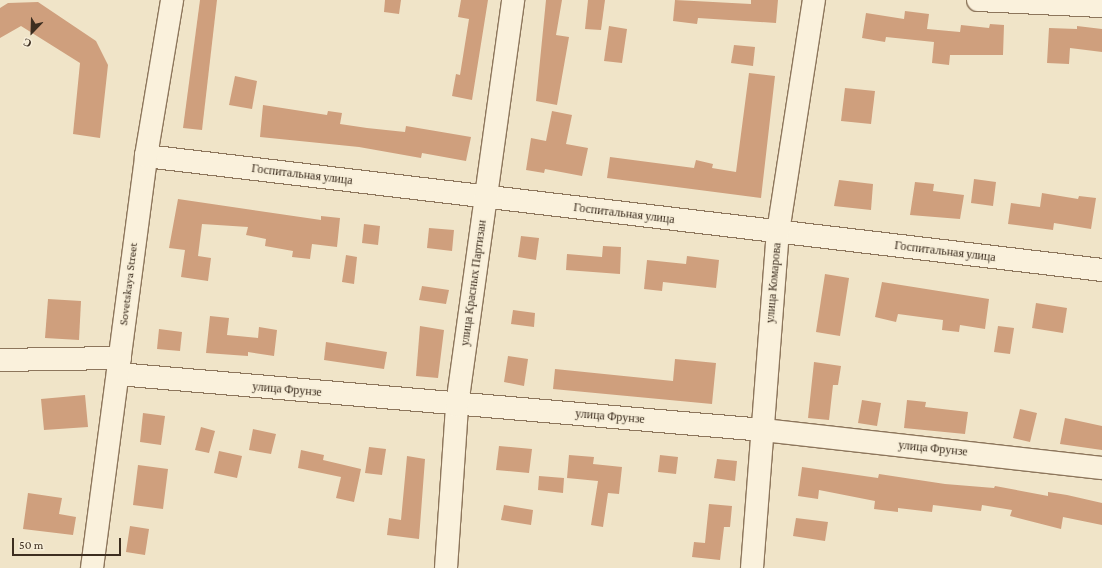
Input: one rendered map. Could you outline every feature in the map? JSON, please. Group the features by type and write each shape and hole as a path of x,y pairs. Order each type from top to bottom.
{"street":[{"name":"Sovetskaya Street","path":"92,568 146,156 172,0"},
{"name":"улица Красных Партизан","path":"446,568 457,405 513,0"},
{"name":"улица Комарова","path":"752,568 778,232 814,0"},
{"path":"978,0 1102,6"},
{"name":"Госпитальная улица","path":"146,156 1102,270"},
{"name":"улица Фрунзе","path":"0,360 119,366 457,405 763,430 1102,468"}],"building":[{"path":"200,0 217,0 202,130 183,128"},
{"path":"385,0 401,0 399,14 384,12"},
{"path":"461,0 488,0 472,100 452,96 456,74 460,75 469,19 458,17"},
{"path":"546,0 562,0 556,35 569,37 557,105 536,101"},
{"path":"588,0 605,0 601,30 585,29"},
{"path":"675,0 751,4 751,0 778,0 776,23 698,18 697,24 673,21"},
{"path":"38,2 96,41 108,65 100,138 73,134 80,63 21,26 0,38 0,8 8,3"},
{"path":"905,11 929,14 927,29 960,32 961,25 989,28 990,24 1004,25 1003,55 950,55 949,65 932,63 934,42 886,37 885,42 862,38 866,13 904,19"},
{"path":"609,26 627,29 622,63 604,61"},
{"path":"1077,26 1102,29 1102,52 1070,48 1069,64 1047,63 1049,28 1077,29"},
{"path":"734,45 755,47 753,66 731,63"},
{"path":"749,73 775,76 761,198 607,178 610,157 694,168 696,160 713,164 712,168 736,172"},
{"path":"235,76 257,81 252,109 229,105"},
{"path":"845,88 875,91 871,124 841,121"},
{"path":"263,105 327,115 328,111 342,113 340,124 405,132 406,126 471,137 466,161 422,153 421,158 359,147 260,137"},
{"path":"552,111 572,115 566,144 588,148 582,176 545,169 544,173 526,170 531,138 546,141"},
{"path":"974,179 996,182 993,206 971,203"},
{"path":"839,180 873,184 871,210 834,206"},
{"path":"915,182 934,184 933,191 964,195 960,219 910,215"},
{"path":"1042,193 1078,199 1079,196 1096,198 1091,229 1054,223 1053,230 1008,224 1011,203 1040,207"},
{"path":"178,199 321,220 321,216 340,218 337,247 312,244 310,259 292,257 293,251 265,246 266,239 246,235 248,227 202,224 198,256 211,258 208,281 181,277 185,250 169,248"},
{"path":"364,224 380,226 378,245 362,243"},
{"path":"429,228 454,230 452,251 427,248"},
{"path":"521,236 539,238 536,260 518,257"},
{"path":"603,246 621,247 620,274 566,270 567,254 602,257"},
{"path":"346,255 357,257 354,284 342,282"},
{"path":"687,256 719,260 716,288 663,282 662,291 644,289 647,260 686,264"},
{"path":"825,274 849,278 840,336 816,332"},
{"path":"882,282 989,299 985,329 960,325 959,332 942,330 943,320 898,314 896,322 875,317"},
{"path":"422,286 449,290 446,304 419,300"},
{"path":"48,299 81,301 79,340 45,338"},
{"path":"1036,303 1067,308 1063,333 1032,328"},
{"path":"513,310 535,313 534,327 511,324"},
{"path":"210,316 229,318 227,335 258,338 259,327 277,330 274,356 248,352 248,356 206,353"},
{"path":"420,326 444,330 438,378 416,376"},
{"path":"998,326 1014,328 1010,354 994,352"},
{"path":"159,329 182,332 180,351 157,349"},
{"path":"326,342 387,352 384,369 324,360"},
{"path":"508,356 528,359 524,386 504,382"},
{"path":"675,359 716,363 712,404 553,389 555,369 673,381"},
{"path":"814,362 841,366 838,385 833,385 829,420 808,418"},
{"path":"85,395 88,427 44,430 41,399"},
{"path":"862,400 881,403 877,426 858,423"},
{"path":"907,400 926,402 925,407 968,412 965,434 904,428"},
{"path":"1020,409 1037,413 1030,442 1013,438"},
{"path":"143,413 165,416 161,445 140,442"},
{"path":"1065,418 1102,426 1102,450 1060,444"},
{"path":"201,427 215,431 209,453 195,450"},
{"path":"253,429 276,434 271,454 249,450"},
{"path":"499,446 532,449 529,473 496,470"},
{"path":"369,447 386,449 382,475 365,473"},
{"path":"301,450 324,455 323,460 361,469 354,502 336,498 341,477 298,468"},
{"path":"219,451 242,456 237,478 214,473"},
{"path":"569,455 594,457 593,464 622,467 619,494 608,493 603,527 591,525 598,481 567,478"},
{"path":"660,455 678,457 676,474 658,472"},
{"path":"407,456 425,459 419,539 387,535 389,518 401,520"},
{"path":"717,459 737,461 735,481 714,478"},
{"path":"138,465 168,469 163,509 133,505"},
{"path":"802,467 878,478 879,474 945,484 994,488 995,486 1048,496 1048,492 1067,495 1102,503 1102,525 1063,517 1061,529 1010,516 1012,510 982,505 981,511 933,505 932,512 898,508 898,512 874,509 875,501 819,490 818,499 798,496"},
{"path":"539,476 564,478 563,493 538,490"},
{"path":"28,493 62,498 59,514 76,517 73,535 23,529"},
{"path":"709,504 732,506 730,527 724,527 720,560 692,557 694,542 705,543"},
{"path":"504,505 533,510 531,525 501,520"},
{"path":"796,518 828,522 825,541 793,536"},
{"path":"130,526 149,529 145,555 126,552"}]}
